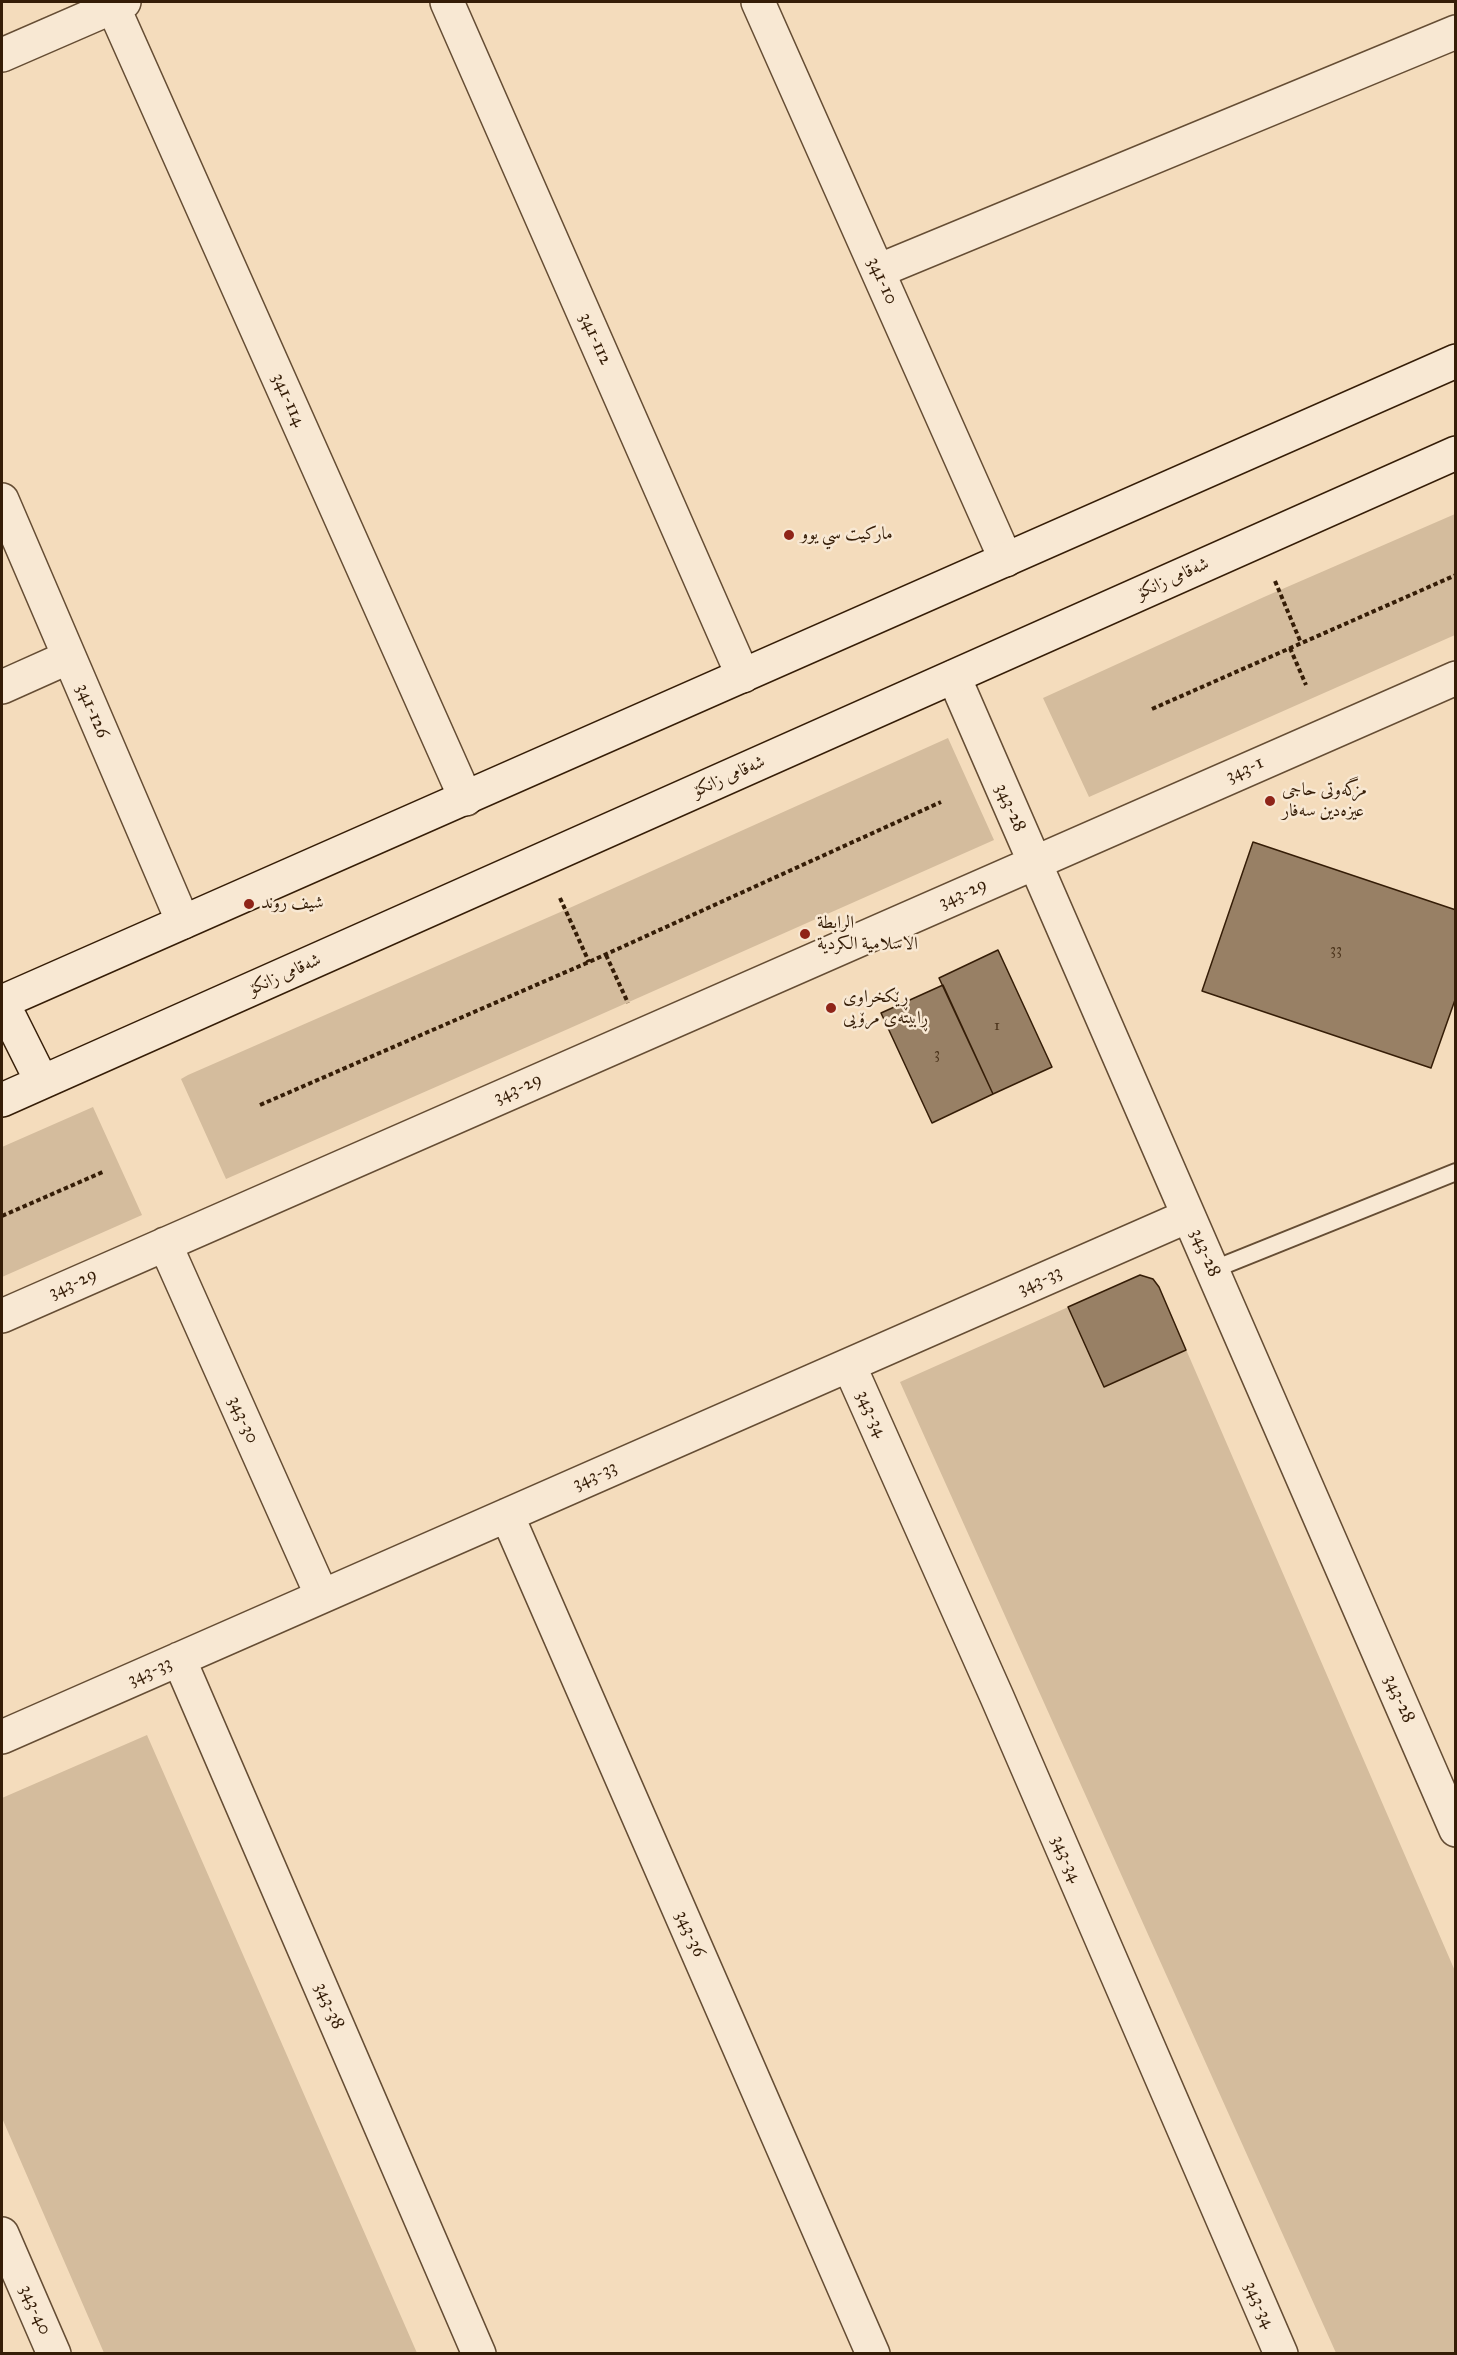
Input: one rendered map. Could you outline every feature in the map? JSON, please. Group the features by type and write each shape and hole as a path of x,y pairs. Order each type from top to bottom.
{"street":[{"name":"341-112","path":"447,2 742,676"},
{"path":"2,55 116,3"},
{"name":"341-114","path":"116,3 466,799"},
{"name":"341-10","path":"767,4 878,272 1006,560"},
{"path":"878,272 1455,32"},
{"path":"42,1082 2,1002 1455,361"},
{"name":"شەقامی زانکۆ","path":"2,1100 1455,453"},
{"name":"341-126","path":"2,501 183,922"},
{"path":"2,687 69,657"},
{"name":"343-28","path":"954,677 1455,1830"},
{"name":"343-1","path":"1034,863 1455,678"},
{"name":"343-29","path":"2,1316 1034,863"},
{"name":"343-33","path":"2,1737 1188,1216"},
{"name":"343-30","path":"165,1244 322,1596"},
{"name":"343-34","path":"849,1365 997,1697 1281,2354"},
{"name":"343-36","path":"507,1515 873,2354"},
{"name":"343-38","path":"179,1659 479,2354"},
{"name":"343-40","path":"2,2234 54,2354"}],"lane":[{"path":"1212,1270 1455,1172"}],"path":[{"path":"1152,709 1455,575"},
{"path":"1275,581 1301,643"},
{"path":"1290,648 1306,685"},
{"path":"260,1106 606,955 940,802"},
{"path":"560,898 589,962"},
{"path":"606,955 627,1003"},
{"path":"2,1216 105,1171"}],"shaded area":[{"path":"1455,514 1455,635 1089,797 1043,698 1264,597"},
{"path":"948,738 994,840 226,1179 181,1079"},
{"path":"93,1107 142,1215 2,1277 2,1147"},
{"path":"1140,1275 1153,1279 1159,1287 1455,1971 1455,2353 1336,2353 900,1382"},
{"path":"147,1735 417,2353 104,2353 2,2118 2,1798"}],"building":[{"path":"1253,842 1456,910 1456,997 1431,1068 1202,991"},
{"path":"998,950 1052,1067 993,1094 939,978"},
{"path":"943,985 993,1094 932,1123 881,1013"},
{"path":"1140,1275 1153,1279 1159,1287 1186,1350 1104,1387 1068,1307"}],"place":[{"name":"ماركيت سي يوو","path":"789,535"},
{"name":"مزگەوتی حاجی عیزەدین سەفار","path":"1270,801"},
{"name":"شیف روند","path":"249,904"},
{"name":"الرابطة الاسلامية الكردية","path":"805,934"},
{"name":"ڕێکخراوی ڕابیتەی مرۆیی","path":"831,1008"}]}
